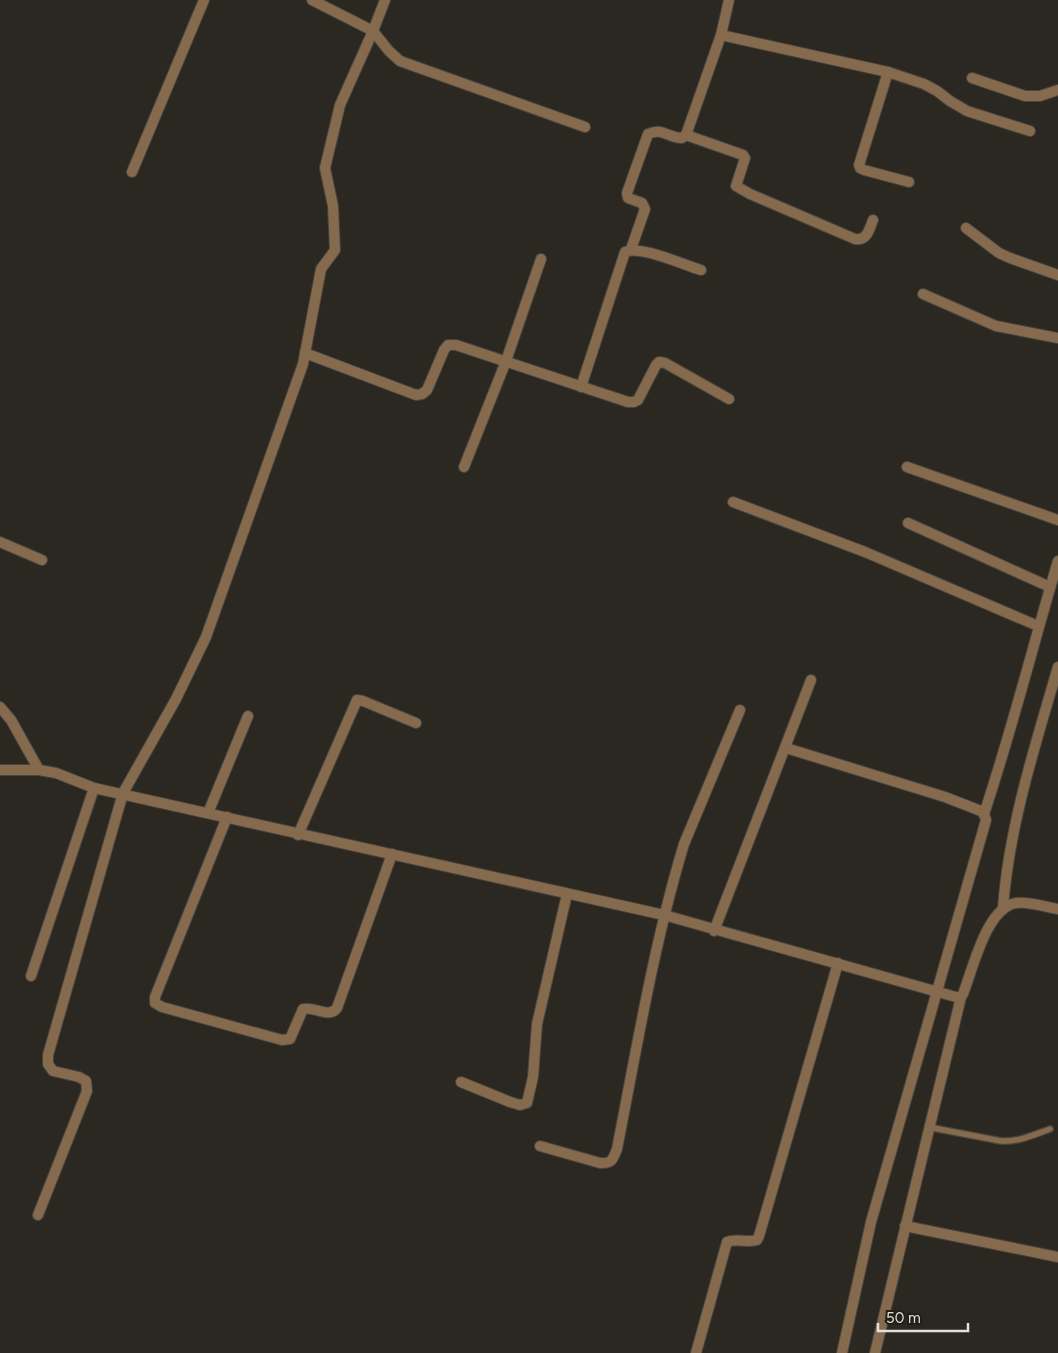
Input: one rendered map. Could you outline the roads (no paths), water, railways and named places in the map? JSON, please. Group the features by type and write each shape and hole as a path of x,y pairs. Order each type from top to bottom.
{"street":[{"path":"132,172 204,0"},
{"path":"312,0 373,30 389,51 400,61 585,127"},
{"path":"38,1215 87,1091 86,1081 78,1077 53,1071 48,1064 48,1055 123,793 176,700 206,637 252,511 305,353 321,269 335,250 333,206 325,168 340,105 385,0"},
{"path":"631,249 645,209 642,203 628,198 627,193 648,134 655,131 674,138 682,138 686,134 721,35 729,0"},
{"path":"721,35 888,72 937,90 950,102 968,111 1030,131"},
{"path":"888,72 859,165 864,170 909,182"},
{"path":"972,78 1025,96 1040,96 1058,90"},
{"path":"686,134 743,155 745,158 736,186 740,190 855,240 865,238 873,220"},
{"path":"966,228 999,253 1058,275"},
{"path":"581,387 625,252 631,249 642,251 701,270"},
{"path":"464,467 506,362 541,259"},
{"path":"923,294 996,326 1058,338"},
{"path":"305,353 416,395 422,394 427,390 444,350 448,345 456,345 628,402 638,400 656,364 659,362 665,363 729,399"},
{"path":"907,467 1058,520"},
{"path":"734,502 865,552 1038,626"},
{"path":"908,523 1050,587"},
{"path":"0,542 42,560"},
{"path":"842,1353 871,1222 985,826 984,814 999,769 1038,626 1058,561"},
{"path":"1003,908 1008,856 1022,793 1058,667"},
{"path":"714,931 811,680"},
{"path":"298,835 357,700 416,723"},
{"path":"0,707 11,720 39,770"},
{"path":"540,1146 600,1164 607,1164 613,1159 619,1139 664,916 684,844 740,710"},
{"path":"208,813 248,716"},
{"path":"786,748 945,797 974,808 984,814"},
{"path":"0,770 39,770 56,773 94,788 664,916 955,996"},
{"path":"31,976 94,788"},
{"path":"227,817 155,997 155,1003 162,1007 282,1040 290,1039 303,1008 330,1013 335,1012 392,854"},
{"path":"461,1082 510,1102 520,1105 527,1103 533,1077 537,1024 567,894"},
{"path":"875,1353 928,1126 955,996 992,921 1003,908 1015,903 1024,903 1058,909"},
{"path":"696,1353 727,1242 733,1240 751,1242 757,1240 759,1236 838,963"},
{"path":"905,1226 1058,1257"}],"lane":[{"path":"928,1126 1013,1142 1050,1129"}]}
